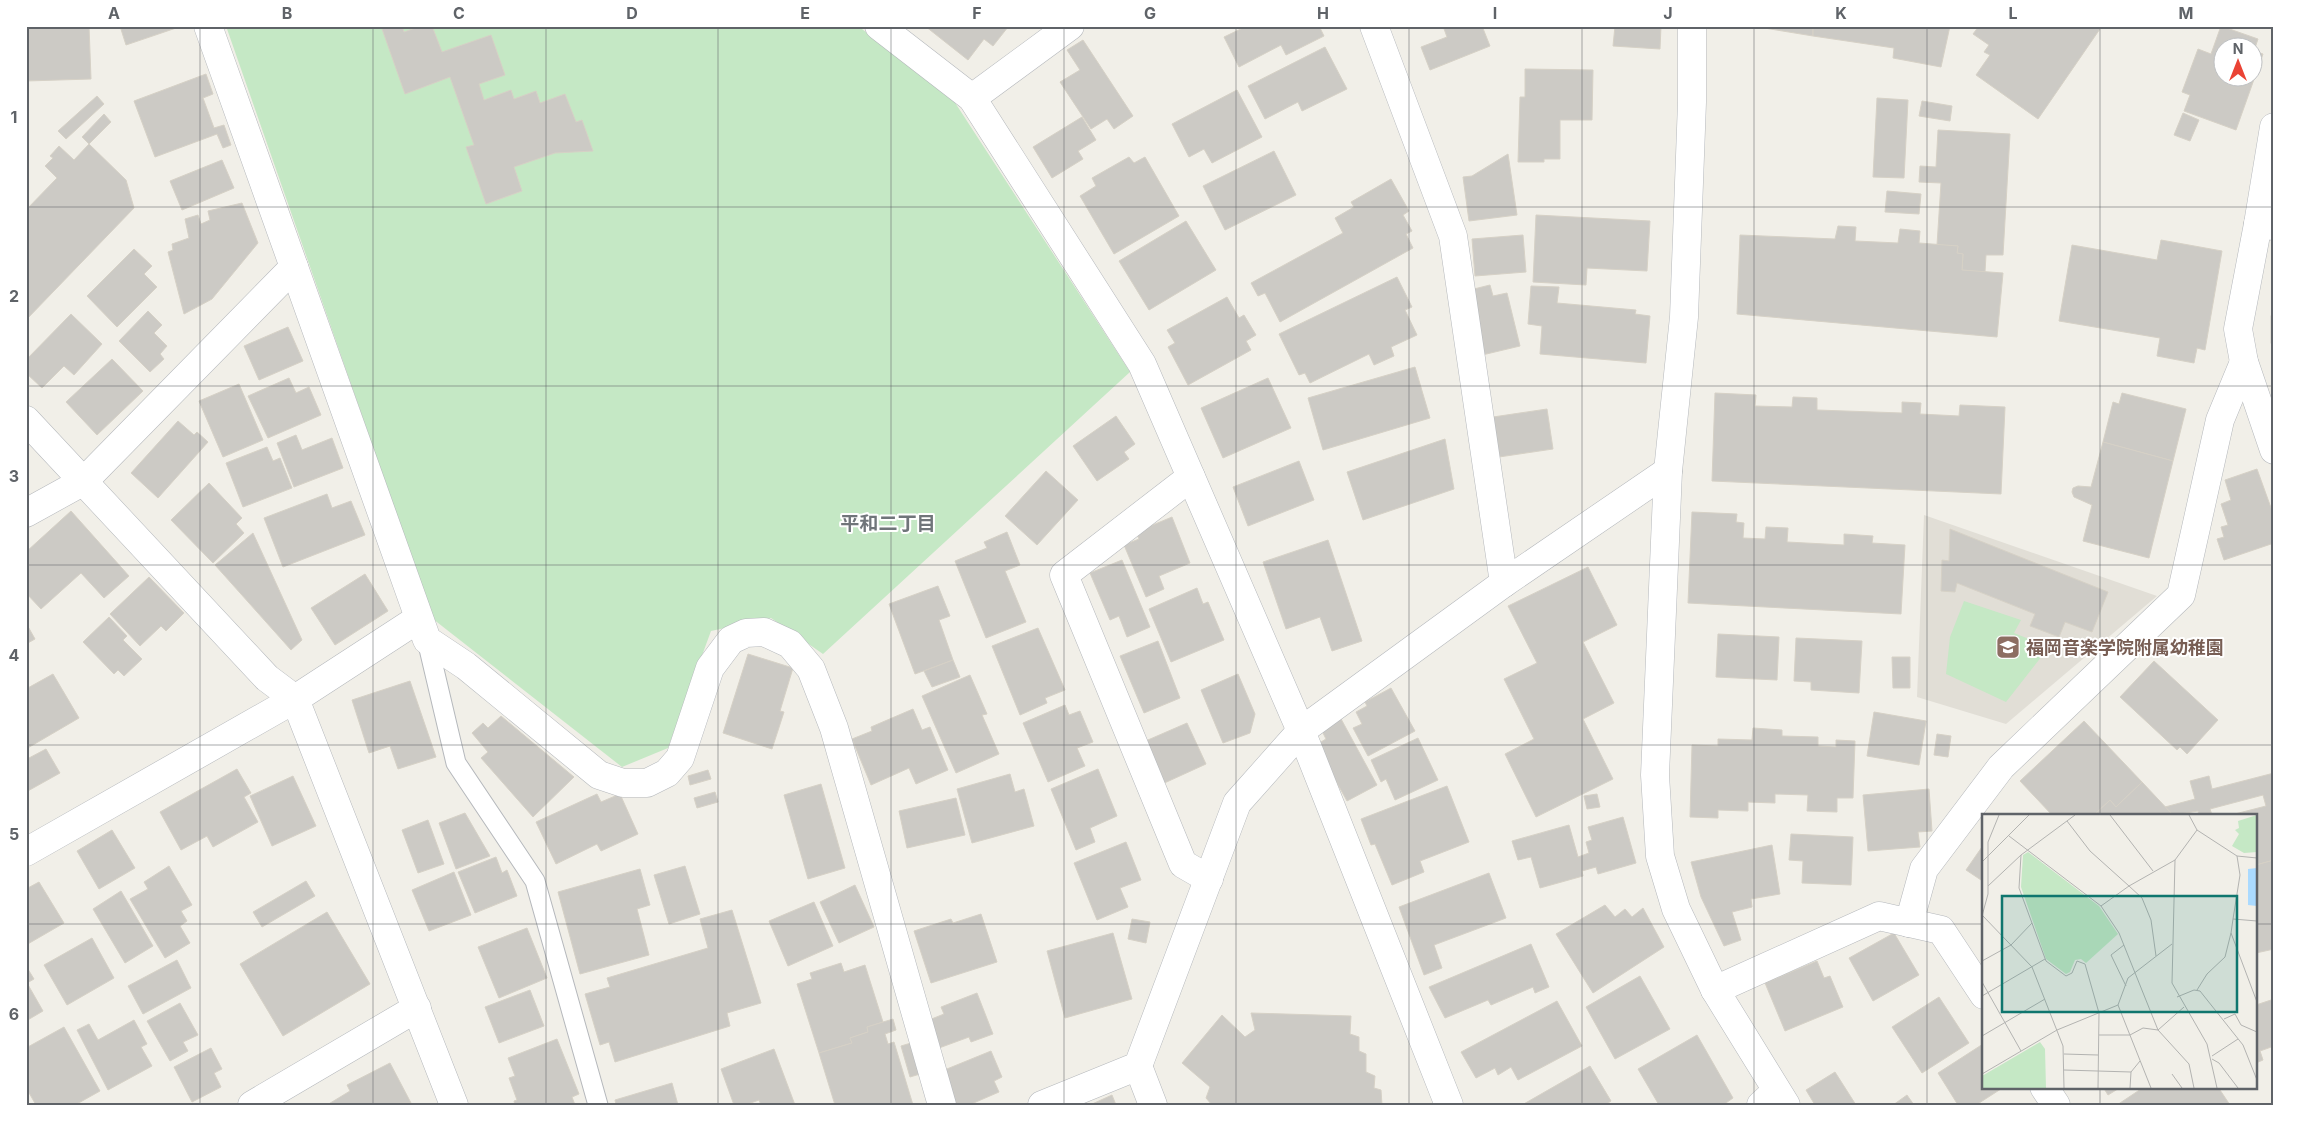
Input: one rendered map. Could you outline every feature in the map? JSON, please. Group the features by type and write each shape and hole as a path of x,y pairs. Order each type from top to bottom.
{"street":[{"path":"208,26 422,629 598,775 622,783 647,783 667,773 680,758 710,668 731,640 746,633 764,632 790,644 811,669 834,728 942,1105"},
{"path":"880,26 972,98 1142,364 1301,731 1450,1105"},
{"path":"972,98 1070,26"},
{"path":"1374,26 1453,236 1504,583"},
{"path":"1692,26 1692,102 1684,317 1668,471 1654,775 1660,856 1676,909 1774,1100"},
{"path":"2274,127 2266,225 2238,329 2244,362 2274,450"},
{"path":"26,513 84,481 294,267"},
{"path":"1909,923 1924,869 2001,767 2181,595 2220,420 2244,362"},
{"path":"26,420 267,678 295,699 454,1105"},
{"path":"1153,1105 1138,1066 1210,879 1237,803 1301,731 1504,583 1668,471"},
{"path":"1192,477 1064,574 1184,864 1210,879"},
{"path":"26,852 422,629"},
{"path":"1716,990 1879,916 1941,930 1982,992"},
{"path":"252,1105 417,1008"},
{"path":"1042,1105 1138,1066"},
{"path":"2045,1088 2056,1105"}],"lane":[{"path":"422,629 456,763 535,881 598,1105"}],"shaded area":[{"name":"福岡音楽学院附属幼稚園","path":"1924,515 2157,596 2006,724 1917,697"}],"green space":[{"path":"226,26 858,26 952,98 1130,372 823,654 771,618 711,631 668,748 622,767 433,619"},
{"path":"1964,601 2021,620 2014,633 2049,647 2006,702 1946,674 1950,637"}],"building":[{"path":"26,26 89,26 91,79 26,81"},
{"path":"120,26 182,26 126,45"},
{"path":"381,26 402,26 404,32 421,26 432,26 442,52 491,35 505,75 479,84 484,100 511,90 514,99 536,91 540,103 565,94 576,122 582,120 593,151 555,153 514,167 522,191 486,204 466,147 474,145 450,77 405,94"},
{"path":"925,26 1008,27 993,46 984,39 968,60"},
{"path":"1247,26 1319,26 1324,36 1286,55 1281,45 1239,67 1224,37"},
{"path":"1443,26 1482,26 1490,46 1430,70 1421,47 1447,37"},
{"path":"1615,26 1661,26 1660,49 1613,46"},
{"path":"1752,26 1813,26 1813,36"},
{"path":"1813,26 1950,26 1941,67 1893,58 1894,48 1813,36"},
{"path":"1979,26 2102,26 2038,119 1976,75 1990,55 1984,52 1989,45 1973,34"},
{"path":"2221,26 2255,38 2217,38"},
{"path":"1083,40 1133,116 1114,129 1107,119 1091,129 1060,82 1080,70 1067,50"},
{"path":"1325,47 1347,89 1302,111 1298,102 1265,119 1248,86"},
{"path":"2198,49 2211,54 2212,51 2212,88 2251,88 2236,130 2184,111 2190,95 2182,92"},
{"path":"1525,69 1593,70 1592,120 1560,120 1560,159 1544,159 1544,162 1518,162 1520,97 1525,97"},
{"path":"206,74 213,94 203,98 214,128 224,125 231,145 223,148 217,134 155,157 134,101"},
{"path":"1237,90 1262,137 1212,163 1204,149 1189,157 1172,124"},
{"path":"97,96 104,104 66,139 58,131"},
{"path":"1877,98 1908,100 1904,178 1873,177"},
{"path":"1922,101 1952,106 1950,121 1919,116"},
{"path":"2183,113 2199,120 2190,141 2174,135"},
{"path":"104,114 111,122 89,144 82,137"},
{"path":"1082,117 1096,140 1078,151 1083,159 1052,178 1033,147"},
{"path":"1938,130 2010,134 2003,255 1986,255 1985,272 1962,270 1963,254 1957,253 1958,246 1937,245 1941,183 1919,182 1920,166 1936,167"},
{"path":"89,144 126,180 134,208 26,320 26,210 57,178 45,166 53,158 50,156 59,146 74,160"},
{"path":"1274,151 1296,195 1225,230 1203,186"},
{"path":"1508,154 1517,215 1469,221 1463,177 1472,176"},
{"path":"1129,157 1134,163 1145,157 1179,216 1114,254 1080,196 1096,186 1092,178"},
{"path":"222,160 234,188 182,210 170,181"},
{"path":"1391,179 1409,211 1403,215 1412,231 1406,234 1413,248 1280,322 1265,293 1258,296 1251,283 1343,233 1335,218 1354,207 1351,202"},
{"path":"1887,191 1921,194 1919,214 1885,212"},
{"path":"242,203 258,243 212,299 184,314 168,252 173,250 172,244 189,238 185,219 198,215 201,224 210,220 208,211"},
{"path":"1536,215 1650,221 1647,271 1587,268 1586,285 1533,282"},
{"path":"1186,221 1216,270 1149,310 1119,261"},
{"path":"1838,226 1856,227 1855,241 1898,243 1900,229 1920,231 1919,243 1958,246 1957,253 1963,254 1962,270 2003,273 1997,337 1737,314 1740,235 1835,239"},
{"path":"1523,235 1526,272 1475,276 1472,239"},
{"path":"2161,240 2222,251 2205,350 2197,348 2194,363 2157,356 2160,338 2059,321 2072,245 2157,260"},
{"path":"134,249 152,266 144,274 157,287 117,327 87,296"},
{"path":"1397,277 1412,307 1405,310 1417,335 1391,347 1394,356 1374,365 1369,354 1310,383 1305,373 1299,375 1279,334"},
{"path":"1490,285 1493,296 1507,293 1520,346 1478,356 1462,292"},
{"path":"1531,286 1559,287 1557,303 1636,310 1635,314 1650,316 1646,363 1540,354 1542,326 1528,324"},
{"path":"1227,297 1239,318 1244,315 1256,335 1246,341 1251,350 1188,385 1168,347 1175,343 1167,330"},
{"path":"148,311 162,325 154,333 167,346 160,354 164,359 150,372 119,341"},
{"path":"71,314 102,344 74,375 64,366 42,388 26,373 26,360"},
{"path":"2271,316 2274,316 2274,343 2271,343"},
{"path":"288,327 303,361 259,380 244,346"},
{"path":"112,359 143,391 97,435 66,402"},
{"path":"1415,367 1430,418 1323,450 1308,398"},
{"path":"289,378 296,393 309,387 321,415 268,438 248,396"},
{"path":"1268,378 1291,428 1223,458 1201,408"},
{"path":"239,384 263,440 223,457 199,401"},
{"path":"1715,393 1756,395 1755,406 1792,407 1793,397 1817,398 1817,410 1902,413 1902,402 1921,403 1920,414 1959,416 1960,405 2005,407 2001,494 1712,481"},
{"path":"2122,393 2186,409 2173,461 2103,442 2113,402 2119,404"},
{"path":"1547,409 1553,449 1499,457 1493,417"},
{"path":"1116,416 1135,444 1124,452 1129,459 1097,481 1073,446"},
{"path":"178,421 194,435 197,432 208,442 158,498 131,473"},
{"path":"296,435 302,450 332,438 343,468 294,487 277,443"},
{"path":"1445,439 1454,489 1363,520 1347,472"},
{"path":"2103,442 2173,461 2149,558 2083,541 2092,505 2074,497 2072,492 2073,488 2078,486 2091,487"},
{"path":"267,447 273,461 280,458 292,488 243,507 226,463"},
{"path":"1299,461 1314,500 1248,526 1233,487"},
{"path":"2257,469 2274,516 2274,543 2224,560 2217,539 2224,537 2221,527 2228,525 2221,504 2231,500 2225,480"},
{"path":"1046,471 1078,500 1037,545 1005,516"},
{"path":"209,483 242,518 236,524 244,533 213,563 171,520"},
{"path":"327,494 332,508 351,501 365,535 283,567 264,518"},
{"path":"71,511 129,576 104,598 81,573 41,609 26,593 26,552"},
{"path":"1692,512 1737,514 1736,522 1744,523 1743,538 1765,539 1766,527 1788,528 1787,542 1844,545 1844,534 1873,536 1872,543 1905,545 1901,614 1688,603"},
{"path":"1172,517 1190,563 1159,576 1164,589 1146,597 1124,545 1139,539 1136,532"},
{"path":"1950,529 2108,592 2092,632 2065,622 2059,637 2030,626 2035,614 1957,583 1955,592 1941,591 1942,560 1949,561"},
{"path":"1007,532 1020,565 1005,571 1026,622 986,638 955,561 987,548 984,542"},
{"path":"253,533 302,640 291,650 215,565"},
{"path":"1328,540 1362,641 1332,651 1320,617 1286,629 1263,562"},
{"path":"1122,560 1150,627 1127,637 1119,616 1110,620 1090,573"},
{"path":"1588,567 1617,625 1583,642 1614,703 1583,719 1613,779 1536,817 1505,754 1534,739 1504,679 1537,663 1508,606"},
{"path":"365,574 388,611 335,645 311,608"},
{"path":"149,577 184,613 166,631 161,626 140,646 110,614"},
{"path":"938,586 950,616 939,620 953,660 915,674 889,604"},
{"path":"1197,588 1203,604 1208,602 1224,640 1171,662 1149,609"},
{"path":"109,617 127,636 123,640 142,659 124,676 118,670 114,674 83,642"},
{"path":"26,623 35,639 26,644"},
{"path":"1038,628 1065,690 1045,698 1047,703 1020,715 992,646"},
{"path":"1718,634 1779,637 1777,680 1716,677"},
{"path":"1796,638 1862,641 1859,693 1811,690 1811,682 1794,681"},
{"path":"1158,641 1180,698 1144,713 1120,656"},
{"path":"748,654 793,668 780,711 784,712 772,749 723,733"},
{"path":"1892,657 1910,657 1910,688 1893,688"},
{"path":"953,660 960,677 932,687 924,671"},
{"path":"2154,661 2218,720 2187,754 2180,747 2177,750 2120,697"},
{"path":"53,674 79,718 26,749 26,689"},
{"path":"1238,674 1255,714 1250,733 1223,743 1201,690"},
{"path":"970,675 987,714 982,715 999,754 956,773 922,696"},
{"path":"410,681 436,757 398,769 390,746 369,753 352,700"},
{"path":"1391,688 1415,731 1368,756 1353,728 1362,724 1356,712 1367,706 1365,702"},
{"path":"1065,705 1069,715 1080,711 1093,742 1077,748 1085,766 1048,782 1023,723"},
{"path":"913,709 922,730 930,727 948,770 916,784 909,768 871,785 852,739 872,731 871,727"},
{"path":"1874,712 1926,721 1919,765 1867,756"},
{"path":"501,716 574,777 533,817 481,758 488,752 472,733 483,723 488,728"},
{"path":"1340,717 1377,785 1347,801 1316,745 1326,739 1320,727"},
{"path":"2084,721 2142,782 2116,807 2110,800 2095,814 2051,814 2020,781"},
{"path":"1187,723 1206,764 1160,785 1141,743"},
{"path":"1753,728 1782,730 1782,736 1818,737 1818,746 1836,747 1836,740 1855,741 1853,798 1837,798 1837,812 1807,811 1808,795 1775,794 1775,803 1748,802 1748,811 1718,810 1718,818 1690,817 1692,745 1718,746 1718,739 1752,740"},
{"path":"1937,734 1951,736 1948,757 1934,755"},
{"path":"1418,738 1438,780 1395,800 1386,779 1381,782 1371,760"},
{"path":"46,749 60,773 26,792 26,754 29,758"},
{"path":"237,769 251,793 244,797 258,822 213,847 207,836 181,850 160,812"},
{"path":"1098,769 1117,816 1090,828 1095,842 1076,850 1051,789"},
{"path":"708,770 711,779 690,785 688,776"},
{"path":"2274,773 2274,860 2258,864 2258,814 2235,814 2266,806 2263,795 2210,809 2212,814 2199,814 2198,811 2172,814 2165,807 2195,799 2190,781 2209,776 2212,789"},
{"path":"1010,774 1015,792 1024,789 1034,826 972,843 957,789"},
{"path":"293,776 316,826 272,846 250,796"},
{"path":"2142,782 2172,814 2095,814 2110,800 2116,807"},
{"path":"821,784 845,868 808,879 784,795"},
{"path":"1447,786 1469,842 1420,861 1424,872 1392,885 1375,844 1371,845 1361,819"},
{"path":"1929,789 1932,831 1918,832 1920,847 1868,851 1863,795"},
{"path":"715,792 718,802 697,808 694,798"},
{"path":"597,794 601,802 620,794 638,834 601,851 597,844 556,864 536,822"},
{"path":"1597,794 1600,807 1587,809 1584,796"},
{"path":"956,798 965,835 907,848 899,811"},
{"path":"465,813 490,856 456,869 439,823"},
{"path":"1623,817 1636,863 1598,874 1596,867 1582,871 1583,876 1540,888 1531,857 1518,860 1512,841 1569,825 1578,857 1589,853 1586,842 1592,840 1588,827"},
{"path":"428,820 444,864 418,873 402,830"},
{"path":"112,830 135,868 99,889 77,851"},
{"path":"1791,834 1853,837 1851,885 1802,883 1803,861 1789,860"},
{"path":"1126,842 1141,880 1120,888 1128,907 1097,920 1074,863"},
{"path":"1772,845 1780,894 1751,899 1752,907 1732,912 1741,940 1724,946 1701,897 1691,862"},
{"path":"1982,847 1982,881 1966,870"},
{"path":"496,857 502,873 507,870 517,896 475,913 458,872"},
{"path":"2274,860 2274,949 2258,953 2258,864"},
{"path":"169,866 192,905 181,911 187,921 180,926 190,943 165,958 130,899 148,889 144,882"},
{"path":"685,866 700,914 669,924 654,875"},
{"path":"640,869 650,905 637,909 649,955 580,974 558,892"},
{"path":"454,872 471,915 429,931 412,890"},
{"path":"1489,873 1506,918 1434,945 1442,968 1424,975 1399,907"},
{"path":"306,881 315,896 262,927 253,912"},
{"path":"39,882 64,923 26,945 26,889"},
{"path":"855,885 874,927 839,943 820,902"},
{"path":"121,891 153,946 125,963 93,909"},
{"path":"814,902 833,946 788,966 769,921"},
{"path":"1605,905 1615,917 1625,909 1632,917 1643,908 1664,947 1593,993 1556,934"},
{"path":"732,910 761,1003 727,1013 730,1026 615,1062 609,1042 600,1045 585,994 610,987 607,978 708,948 700,919"},
{"path":"327,912 370,984 283,1036 240,964"},
{"path":"981,914 997,962 931,983 914,931 951,919 953,923"},
{"path":"1132,919 1150,922 1146,943 1128,939"},
{"path":"527,928 547,978 499,998 478,947"},
{"path":"1113,933 1132,999 1065,1018 1047,951"},
{"path":"1894,933 1919,975 1873,1001 1849,958"},
{"path":"92,938 114,978 67,1005 44,965"},
{"path":"1531,944 1549,987 1535,993 1533,987 1491,1005 1488,1000 1445,1018 1429,987"},
{"path":"177,960 191,988 143,1014 128,986"},
{"path":"1817,961 1824,978 1830,976 1843,1007 1785,1031 1765,983"},
{"path":"841,963 844,972 865,965 883,1022 867,1027 868,1032 850,1038 852,1043 819,1053 797,984 812,979 810,973"},
{"path":"26,966 34,979 27,983 43,1011 26,1021"},
{"path":"1640,976 1670,1029 1615,1059 1586,1007"},
{"path":"530,990 544,1026 499,1043 485,1007"},
{"path":"977,993 993,1034 971,1042 969,1037 939,1048 929,1020 944,1014 941,1007"},
{"path":"1939,997 1969,1043 1922,1073 1892,1027"},
{"path":"2274,999 2274,1046 2260,1051 2263,1060 2258,1062 2258,1004"},
{"path":"1557,1001 1582,1046 1518,1080 1511,1067 1498,1075 1495,1068 1476,1078 1461,1052"},
{"path":"180,1003 198,1035 183,1042 188,1051 170,1061 147,1021"},
{"path":"1251,1013 1351,1016 1350,1034 1359,1037 1359,1051 1366,1054 1366,1072 1375,1076 1374,1088 1381,1090 1382,1105 1212,1105 1206,1098 1210,1087 1182,1063 1222,1015 1245,1037 1255,1030"},
{"path":"893,1019 896,1030 885,1034 888,1044 894,1042 913,1105 835,1105 819,1053 852,1043 850,1038 868,1032 867,1027"},
{"path":"134,1020 147,1044 141,1047 152,1066 108,1090 77,1030 89,1024 98,1040"},
{"path":"64,1027 100,1091 75,1105 36,1105 28,1091 26,1092 26,1048"},
{"path":"1697,1035 1733,1098 1723,1105 1659,1105 1638,1069"},
{"path":"557,1039 579,1094 572,1097 575,1105 515,1105 514,1101 517,1100 509,1078 515,1076 508,1058"},
{"path":"911,1043 920,1074 910,1077 901,1046"},
{"path":"1982,1045 1982,1088 2002,1088 1976,1105 1958,1105 1938,1073"},
{"path":"211,1048 222,1069 214,1073 221,1087 192,1102 174,1067"},
{"path":"774,1049 795,1105 761,1105 759,1100 745,1105 734,1105 721,1069"},
{"path":"991,1051 1002,1077 994,1081 999,1092 969,1105 956,1105 942,1071"},
{"path":"390,1063 411,1103 327,1105 350,1091 347,1085"},
{"path":"1590,1066 1611,1101 1605,1105 1522,1105"},
{"path":"1835,1072 1856,1105 1815,1105 1806,1090"},
{"path":"672,1083 678,1105 616,1105 615,1100"},
{"path":"2104,1088 2119,1088 2108,1095"},
{"path":"2142,1088 2219,1088 2230,1105 2117,1105"},
{"path":"1112,1095 1116,1105 1090,1105"},
{"path":"1907,1095 1914,1105 1893,1105"}],"place":[{"name":"福岡音楽学院附属幼稚園","path":"2008,647"}],"district":[{"name":"平和二丁目","path":"888,523"}]}
